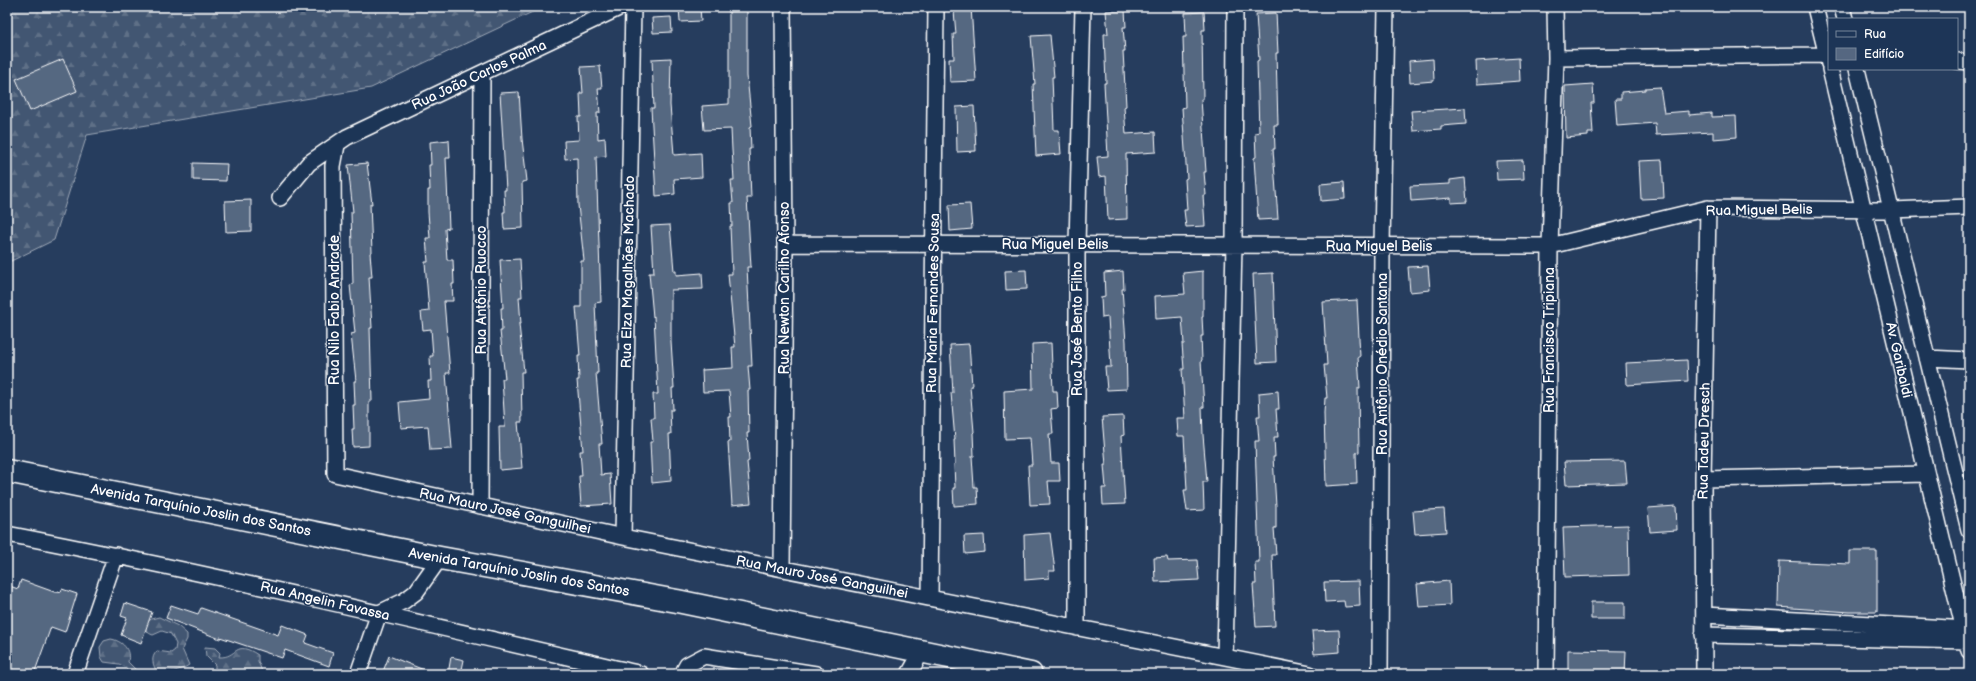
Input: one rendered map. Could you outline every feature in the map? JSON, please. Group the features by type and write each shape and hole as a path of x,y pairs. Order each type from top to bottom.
{"street":[{"name":"Rua João Carlos Palma","path":"280,198 309,163 347,137 622,7"},
{"name":"Rua Elza Magalhães Machado","path":"623,537 633,7"},
{"name":"Rua Newton Carilho Afonso","path":"782,569 785,244 783,7"},
{"name":"Rua Maria Fernandes Sousa","path":"930,598 936,7"},
{"name":"Rua José Bento Filho","path":"1077,628 1077,244 1083,7"},
{"path":"1225,657 1234,244 1235,7"},
{"name":"Rua Antônio Onédio Santana","path":"1380,674 1382,247 1386,7"},
{"name":"Rua Francisco Tripiana","path":"1546,674 1550,246 1556,58 1555,7"},
{"name":"Av. Garibaldi","path":"1815,7 1828,61"},
{"path":"1842,7 1845,18"},
{"path":"1556,58 1828,61"},
{"path":"1958,61 1969,62"},
{"name":"Av. Garibaldi","path":"1830,70 1926,474 1968,638"},
{"name":"Av. Garibaldi","path":"1858,70 1969,530"},
{"name":"Rua Antônio Ruocco","path":"480,506 482,74"},
{"name":"Rua Nilo Fabio Andrade","path":"335,474 333,166 337,145"},
{"name":"Rua Miguel Belis","path":"785,244 1234,244 1382,247 1550,246 1708,208 1892,210 1969,207"},
{"name":"Rua Tadeu Dresch","path":"1704,674 1703,479 1708,208"},
{"path":"1928,358 1969,360"},
{"name":"Avenida Tarquínio Joslin dos Santos","path":"7,472 440,558 677,601 1031,674"},
{"name":"Rua Mauro José Ganguilhei","path":"335,474 623,537 1310,674"},
{"path":"1703,479 1926,474"},
{"name":"Rua Angelin Favassa","path":"7,534 116,555 379,613 641,674"},
{"path":"75,674 116,555"},
{"path":"358,674 379,613 404,601 416,592 440,558"},
{"path":"1704,615 1968,638"},
{"path":"1703,635 1968,638"},
{"path":"909,674 922,651"},
{"path":"682,674 687,665 704,656 816,674"}],"green space":[{"path":"7,7 543,7 371,88 87,135 54,240 7,263"},
{"path":"159,617 178,626 187,634 187,639 182,649 189,665 174,671 157,672 153,664 153,656 157,651 171,653 175,650 176,644 171,634 162,631 153,635 147,631 146,624 151,619"},
{"path":"111,639 125,646 129,657 128,662 140,674 126,674 127,668 119,664 104,662 101,657 100,647 104,641"},
{"path":"205,647 215,648 220,653 219,657 225,657 240,649 250,651 258,655 258,661 263,674 215,674 215,665 206,656"}],"building":[{"path":"679,7 700,7 701,21 680,22"},
{"path":"957,7 971,7 976,81 950,82 949,59 954,59 953,34 956,34 954,11 957,11"},
{"path":"747,10 747,76 752,126 750,127 751,149 749,149 751,198 747,198 751,267 747,267 752,366 748,366 750,390 748,390 749,433 747,433 749,461 747,462 751,503 732,505 728,442 730,442 729,417 731,417 729,391 703,392 702,370 733,368 732,347 735,347 728,274 732,274 730,226 732,226 731,203 733,203 731,180 734,180 731,129 704,130 702,106 729,104 729,11"},
{"path":"1125,10 1126,27 1123,27 1125,51 1123,51 1126,134 1155,132 1156,152 1126,154 1127,219 1108,220 1106,176 1099,177 1097,157 1108,156 1104,83 1106,83 1104,34 1108,34 1106,11"},
{"path":"1204,12 1205,30 1202,30 1203,99 1201,99 1206,172 1204,172 1206,195 1203,195 1205,226 1186,227 1184,210 1187,210 1185,179 1187,178 1182,108 1185,107 1183,37 1186,37 1185,13"},
{"path":"1276,13 1278,53 1276,53 1278,125 1274,125 1275,149 1273,149 1278,219 1258,220 1254,158 1256,157 1255,133 1259,132 1257,61 1259,60 1256,14"},
{"path":"671,17 672,32 653,33 652,18"},
{"path":"1050,35 1054,77 1052,77 1054,130 1059,130 1061,154 1036,156 1033,84 1035,84 1031,36"},
{"path":"671,58 670,105 674,155 701,153 702,177 674,179 675,194 656,196 651,108 654,108 652,59"},
{"path":"1519,58 1520,81 1477,84 1476,61"},
{"path":"63,59 77,91 30,111 16,79"},
{"path":"1433,59 1434,81 1410,83 1409,61"},
{"path":"600,66 602,88 598,88 600,113 597,113 598,139 605,138 606,156 596,157 601,302 595,303 598,373 596,373 602,444 599,444 601,475 610,474 612,504 581,506 579,476 582,476 580,451 583,451 577,380 579,380 578,356 580,356 576,307 581,307 581,261 584,261 578,205 577,158 565,159 564,141 579,140 578,117 581,117 580,93 583,93 581,67"},
{"path":"1593,84 1594,103 1591,103 1593,133 1588,133 1588,136 1566,138 1565,86"},
{"path":"1660,87 1664,113 1689,111 1689,115 1712,113 1712,117 1736,116 1737,137 1713,139 1713,132 1656,135 1655,123 1617,126 1615,99 1621,99 1621,92"},
{"path":"519,92 522,139 527,181 522,182 523,228 504,229 504,190 506,190 500,93"},
{"path":"974,106 976,151 957,152 956,107"},
{"path":"1465,108 1466,124 1441,126 1441,129 1413,131 1411,111"},
{"path":"449,140 450,158 446,158 449,228 445,229 447,260 453,260 454,284 452,284 453,301 444,301 450,373 446,373 452,449 430,450 428,426 401,428 399,402 429,399 428,381 431,381 430,356 433,356 431,329 423,330 421,312 429,311 425,262 428,262 426,238 430,238 428,190 430,190 430,142"},
{"path":"1523,160 1524,179 1497,180 1496,161"},
{"path":"1662,160 1664,198 1641,199 1639,161"},
{"path":"193,163 227,164 226,181 193,180"},
{"path":"367,163 372,204 370,204 372,252 370,253 372,277 369,277 372,328 370,328 372,401 369,401 369,446 353,447 353,405 355,405 354,381 356,381 351,334 355,333 350,285 353,284 351,212 353,212 348,165"},
{"path":"1465,178 1467,202 1451,203 1451,198 1411,201 1410,186 1450,184 1450,180"},
{"path":"1344,182 1345,199 1321,201 1320,184"},
{"path":"251,200 251,231 226,232 225,201"},
{"path":"970,204 972,229 950,231 949,205"},
{"path":"670,225 674,271 676,271 676,275 702,273 703,289 671,290 671,341 674,388 672,388 673,410 670,410 671,434 669,434 671,481 652,483 650,442 653,442 651,418 654,418 653,394 658,394 654,316 653,317 649,273 654,273 651,226"},
{"path":"520,259 522,297 519,297 521,324 519,324 524,372 521,372 522,422 518,422 522,468 500,470 499,427 505,427 502,379 505,379 500,331 502,331 501,308 503,308 500,260"},
{"path":"1428,266 1430,290 1410,292 1408,267"},
{"path":"1026,270 1027,289 1006,290 1005,271"},
{"path":"1123,271 1124,289 1122,289 1126,342 1127,389 1107,390 1105,367 1111,367 1108,317 1102,318 1101,297 1105,296 1104,273"},
{"path":"1203,271 1203,336 1201,336 1201,361 1204,407 1202,407 1203,435 1207,482 1203,482 1204,510 1187,511 1184,490 1187,490 1184,436 1178,436 1177,418 1185,418 1182,369 1184,369 1182,344 1184,344 1182,317 1156,319 1155,296 1185,294 1183,273"},
{"path":"1273,273 1276,362 1257,363 1253,274"},
{"path":"1357,300 1360,388 1358,388 1359,452 1356,453 1357,484 1326,486 1324,413 1325,398 1327,398 1324,365 1327,365 1323,302"},
{"path":"1051,343 1053,391 1057,391 1058,408 1051,409 1053,434 1049,434 1051,463 1059,463 1060,481 1048,481 1050,504 1030,505 1028,465 1032,465 1030,438 1005,439 1004,391 1033,389 1032,344"},
{"path":"969,344 972,386 970,386 974,432 974,456 972,456 974,487 977,487 978,504 954,506 953,488 955,488 955,440 951,393 953,393 950,345"},
{"path":"1687,360 1688,381 1627,385 1626,363"},
{"path":"1278,391 1279,409 1276,409 1278,437 1274,437 1275,457 1273,457 1276,506 1276,528 1274,528 1276,555 1272,555 1275,626 1256,627 1253,584 1256,584 1255,562 1259,562 1255,441 1259,441 1257,416 1260,416 1259,393"},
{"path":"1123,416 1124,435 1121,436 1125,504 1103,505 1102,488 1106,488 1104,465 1106,465 1102,417"},
{"path":"1625,461 1627,483 1566,485 1564,462"},
{"path":"1676,506 1677,530 1650,532 1648,508"},
{"path":"1444,509 1446,532 1415,534 1413,511"},
{"path":"1628,525 1629,575 1565,577 1563,527"},
{"path":"1050,533 1055,571 1049,571 1049,578 1025,580 1024,535"},
{"path":"984,535 985,552 965,554 964,536"},
{"path":"1850,551 1877,551 1877,612 1850,612 1778,607 1779,561 1850,564"},
{"path":"1167,557 1168,561 1197,560 1199,580 1155,582 1154,558"},
{"path":"21,580 57,593 58,591 61,592 62,589 77,594 65,632 51,627 34,674 7,674 7,585 18,589"},
{"path":"1359,581 1360,606 1345,607 1344,601 1325,602 1324,582"},
{"path":"1449,581 1450,605 1419,607 1417,584"},
{"path":"1591,602 1625,602 1625,619 1591,619"},
{"path":"125,603 152,612 141,643 121,635 127,618 121,616"},
{"path":"171,605 198,614 201,608 278,635 282,625 308,635 305,643 333,653 329,666 285,650 282,658 220,637 220,639 166,618"},
{"path":"1339,630 1340,652 1314,654 1312,631"},
{"path":"1568,650 1626,651 1625,674 1568,674"},
{"path":"389,656 429,672 428,674 382,674"},
{"path":"451,657 464,660 461,674 448,674"}]}
